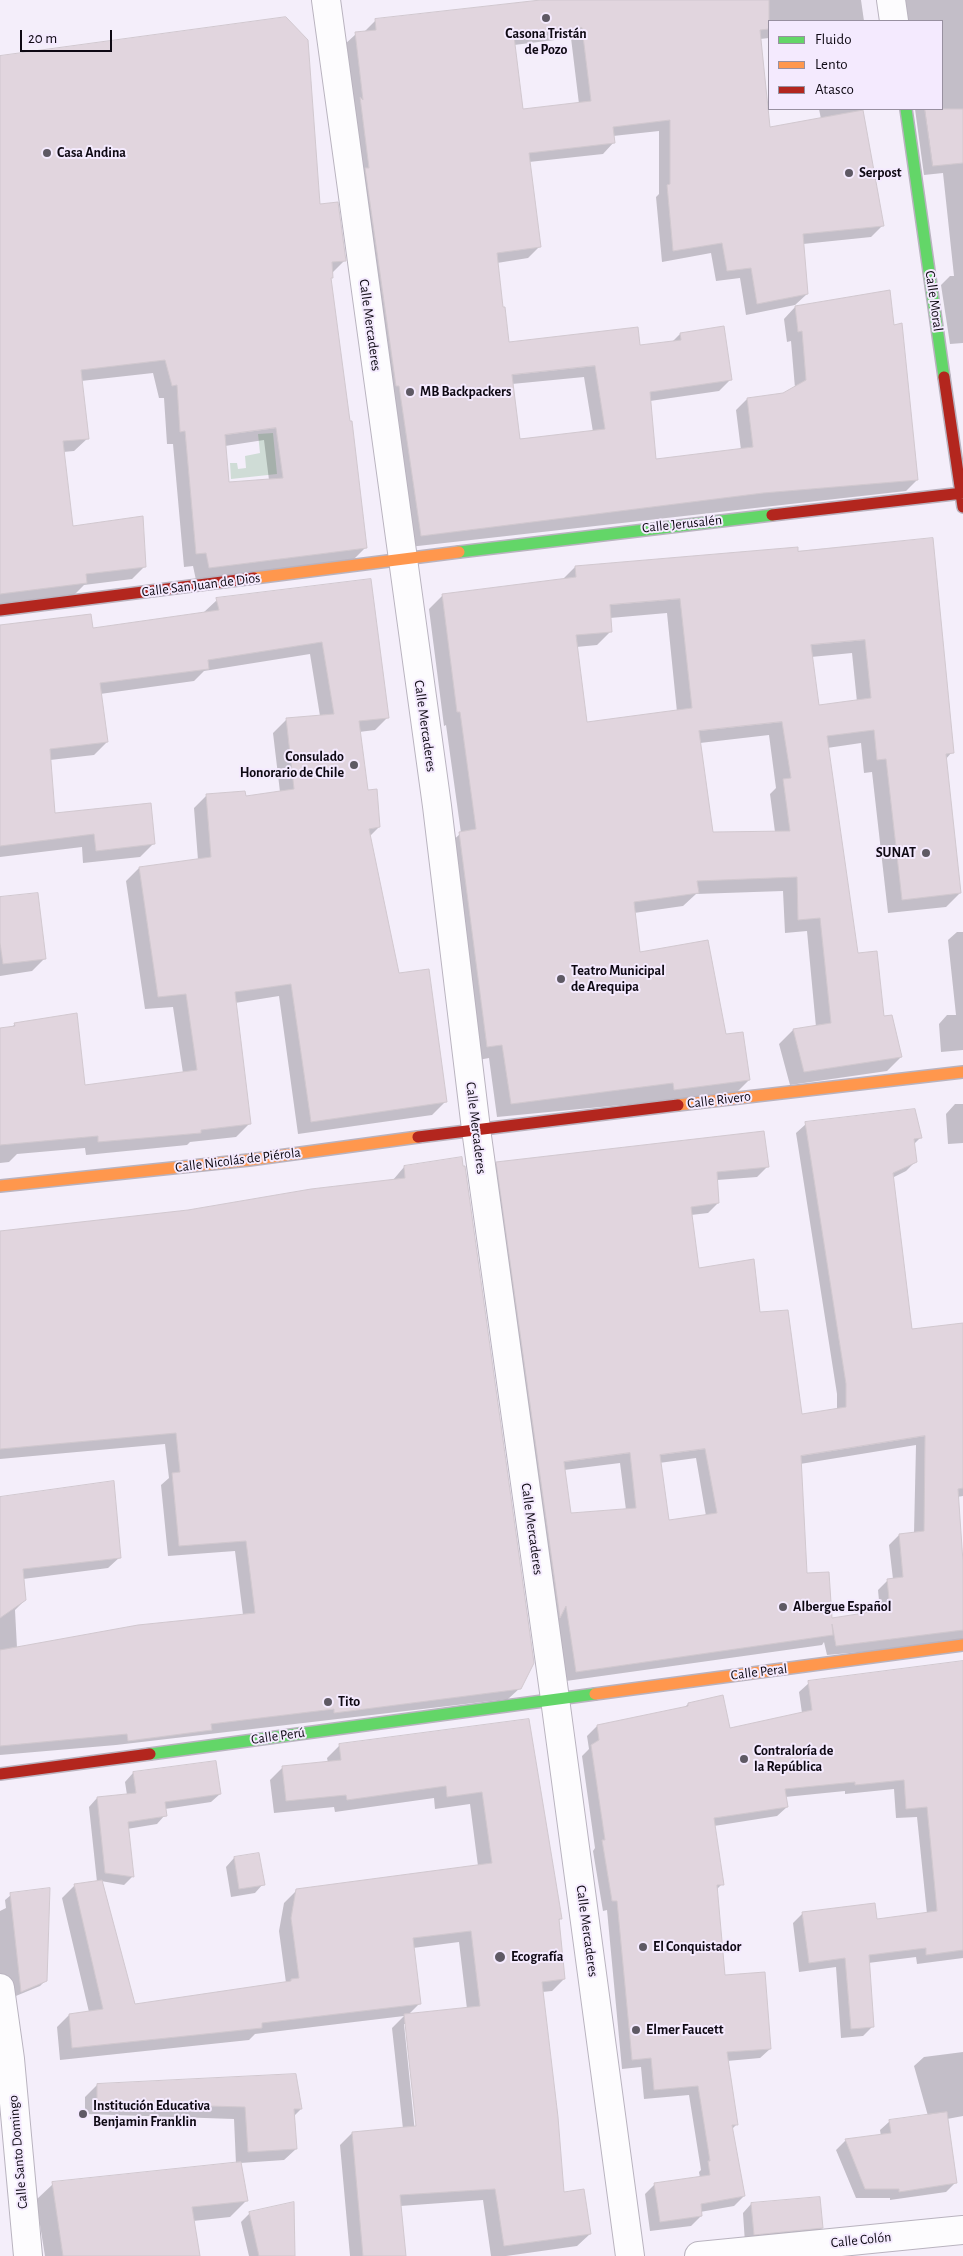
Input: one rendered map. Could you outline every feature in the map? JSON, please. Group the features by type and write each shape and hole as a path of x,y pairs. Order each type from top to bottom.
{"street":[{"name":"Calle Mercaderes","path":"326,0 437,806 476,1129 630,2256"},
{"path":"891,0 894,20"},
{"name":"Calle Moral","path":"906,110 963,507"},
{"name":"Calle Jerusalén","path":"402,560 625,531 962,493"},
{"name":"Calle San Juan de Dios","path":"0,610 402,560"},
{"name":"Calle Rivero","path":"476,1129 963,1072"},
{"name":"Calle Nicolás de Piérola","path":"0,1186 249,1160 476,1129"},
{"name":"Calle Peral","path":"555,1699 963,1646"},
{"name":"Calle Perú","path":"0,1774 555,1699"},
{"name":"Calle Santo Domingo","path":"0,1988 10,2059 28,2256"},
{"name":"Calle Colón","path":"699,2256 963,2230"}],"shaded area":[{"path":"273,433 277,474 231,479 230,463 237,463 238,469 246,468 245,456 260,453 258,434"}],"building":[{"path":"541,0 769,0 768,29 760,30 770,127 863,110 884,226 803,234 808,294 757,304 751,268 727,271 722,243 673,251 667,185 670,184 670,120 613,127 615,143 529,153 541,247 497,253 509,342 638,327 640,345 681,340 680,333 724,326 732,380 650,392 656,459 753,447 747,398 783,393 806,380 802,331 798,332 795,306 890,290 894,325 902,323 918,480 763,493 421,536 399,386 396,386 365,168 369,168 360,97 363,100 355,32 376,30 375,19","holes":["582,28 591,101 523,109 514,36","595,366 605,429 520,439 512,375"]},
{"path":"286,17 308,40 320,204 338,202 346,261 332,262 333,278 331,278 350,421 352,421 367,548 209,568 206,553 196,554 185,431 180,432 177,385 172,386 165,360 81,370 89,439 63,441 73,526 143,516 146,567 86,574 87,583 0,594 0,56","holes":["276,428 283,478 229,482 225,435"]},
{"path":"963,109 963,163 933,166 925,110"},
{"path":"933,538 954,753 946,754 961,893 902,900 886,759 877,760 874,730 827,736 858,953 877,951 884,1016 892,1015 902,1057 804,1072 793,1029 831,1023 820,918 798,920 797,877 697,881 699,893 634,902 640,952 708,940 726,1034 743,1032 750,1080 674,1090 673,1083 511,1104 502,1045 487,1047 459,832 476,829 460,712 457,712 442,594 576,577 575,566 798,547 798,551","holes":["680,599 692,708 587,722 576,635 612,632 610,605","865,640 871,698 819,705 811,645","782,722 791,778 783,779 790,831 713,832 699,731"]},
{"path":"371,579 389,718 359,721 368,790 377,789 380,827 369,829 399,973 429,969 447,1102 311,1122 291,984 235,992 251,1124 201,1130 201,1133 98,1142 98,1136 0,1145 0,1028 15,1026 14,1023 77,1013 85,1085 197,1070 186,994 158,997 139,867 211,857 206,794 245,791 246,796 294,789 286,718 334,714 322,642 208,660 209,669 100,683 108,742 50,749 55,813 151,803 155,844 96,851 94,834 0,846 0,625 91,614 93,628 219,610 216,598"},
{"path":"38,893 46,959 3,964 0,943 0,897"},
{"path":"915,1109 922,1138 914,1139 917,1162 893,1173 912,1329 963,1323 963,1488 958,1489 963,1562 963,1630 836,1646 832,1624 833,1635 576,1672 566,1606 560,1618 496,1162 764,1131 769,1167 717,1172 719,1203 691,1207 699,1268 754,1259 760,1312 788,1310 802,1414 846,1407 846,1384 805,1122","holes":["925,1436 924,1531 899,1534 903,1577 887,1579 890,1609 832,1618 829,1572 807,1573 801,1456","705,1449 717,1513 669,1520 660,1455","630,1453 636,1508 571,1513 564,1462"]},
{"path":"462,1157 463,1166 465,1166 534,1663 521,1689 334,1713 334,1709 211,1724 212,1730 128,1741 127,1734 0,1746 0,1650 138,1625 255,1613 246,1541 179,1546 172,1473 180,1472 176,1433 0,1449 0,1231 188,1210 311,1189 405,1178 404,1166"},
{"path":"114,1481 121,1558 23,1569 26,1600 0,1618 0,1497"},
{"path":"963,1661 963,1950 926,1955 926,1948 869,1955 874,2027 851,2029 845,1958 809,1963 802,1912 875,1903 877,1919 937,1911 927,1807 906,1809 904,1780 855,1785 855,1782 785,1789 788,1807 714,1818 724,1885 717,1885 725,1975 765,1972 771,2049 727,2052 738,2125 732,2125 745,2196 701,2204 702,2216 660,2222 654,2183 710,2175 708,2161 710,2161 698,2086 654,2090 651,2058 632,2060 617,1901 612,1901 602,1840 605,1840 591,1745 599,1740 597,1725 688,1706 688,1703 723,1695 730,1728 812,1710 808,1681"},
{"path":"529,1719 562,1919 559,1919 565,1979 542,1982 558,2117 564,2192 584,2189 591,2234 504,2246 495,2189 400,2195 406,2256 363,2256 352,2132 416,2126 404,2014 480,2006 471,1931 413,1938 421,2004 262,2023 262,2028 72,2048 69,2014 103,2009 74,1884 102,1880 135,2004 291,1981 291,1979 299,1978 291,1918 296,1889 492,1863 482,1792 447,1797 446,1786 347,1800 346,1795 286,1801 282,1766 341,1760 339,1744"},
{"path":"216,1761 221,1794 165,1802 167,1816 128,1822 134,1877 105,1873 97,1797 136,1793 133,1772"},
{"path":"259,1853 265,1885 239,1889 234,1857"},
{"path":"50,1888 47,1981 21,1992 10,1893"},
{"path":"296,2074 302,2109 294,2109 297,2149 248,2152 245,2107 97,2103 97,2084"},
{"path":"947,2112 957,2183 899,2192 899,2189 865,2189 845,2139 891,2133 889,2120"},
{"path":"241,2162 248,2201 192,2207 200,2256 63,2256 52,2182"},
{"path":"820,2197 823,2228 754,2235 751,2203"},
{"path":"294,2202 295,2256 259,2256 249,2212"}],"traffic: fast":[{"path":"906,110 944,377"},
{"path":"459,552 772,515"},
{"path":"150,1754 595,1694"}],"traffic: slow":[{"path":"254,578 459,552"},
{"path":"678,1105 963,1072"},
{"path":"0,1186 249,1160 418,1137"},
{"path":"595,1694 963,1645"}],"traffic: jam":[{"path":"944,377 963,507"},
{"path":"772,515 963,493"},
{"path":"0,610 254,578"},
{"path":"418,1137 678,1105"},
{"path":"0,1774 150,1754"}],"place":[{"name":"Casona Tristán de Pozo","path":"546,18"},
{"name":"Casa Andina","path":"47,153"},
{"name":"Serpost","path":"849,173"},
{"name":"MB Backpackers","path":"410,392"},
{"name":"Consulado Honorario de Chile","path":"354,765"},
{"name":"SUNAT","path":"926,853"},
{"name":"Teatro Municipal de Arequipa","path":"561,979"},
{"name":"Albergue Español","path":"783,1607"},
{"name":"Tito","path":"328,1702"},
{"name":"Contraloría de la República","path":"744,1759"},
{"name":"El Conquistador","path":"643,1947"},
{"name":"Ecografía","path":"500,1957"},
{"name":"Elmer Faucett","path":"636,2030"},
{"name":"Institución Educativa Benjamin Franklin","path":"83,2114"}]}
